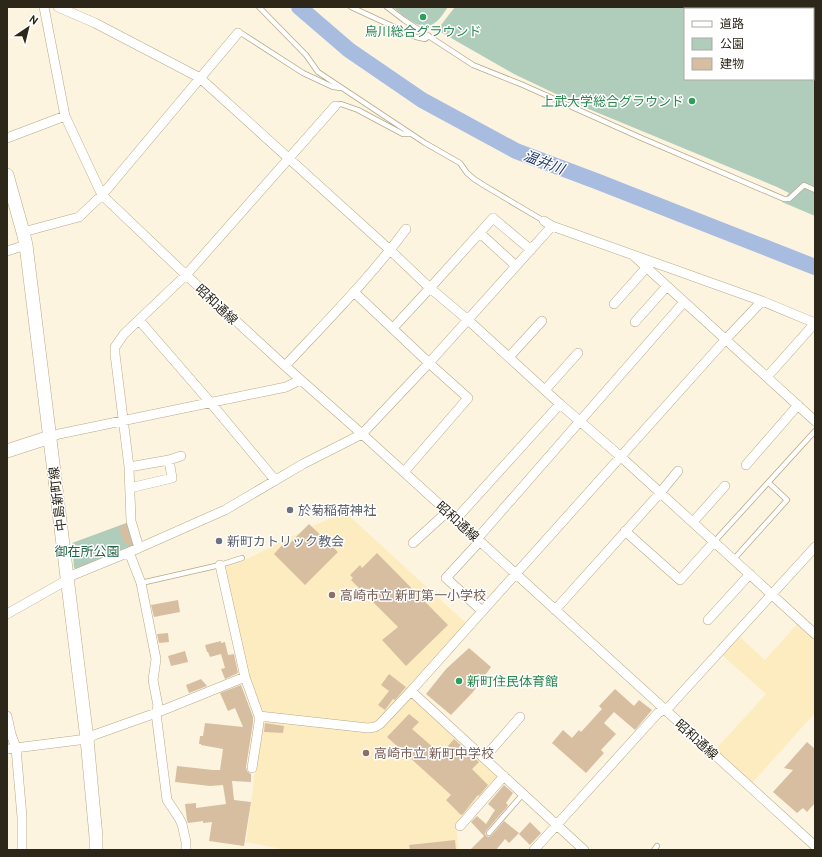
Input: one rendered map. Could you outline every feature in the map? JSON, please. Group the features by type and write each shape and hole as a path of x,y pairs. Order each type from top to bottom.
{"main road":[{"name":"中島新町線","path":"7,175 25,238 87,739 96,850"},
{"path":"7,451 50,437"}],"street":[{"path":"44,7 65,116 102,195"},
{"path":"58,7 95,23 200,78 430,288 620,456 815,634"},
{"path":"7,251 25,238 79,217 102,195 238,32"},
{"path":"139,548 131,521 129,466 115,347 124,334 186,275 335,106"},
{"path":"7,138 65,116"},
{"name":"昭和通線","path":"102,195 300,380 456,519 815,846"},
{"path":"393,328 493,218 531,250"},
{"path":"7,614 67,580 73,574 139,548 225,510 303,464 362,434 429,363 531,250 548,223 762,301 815,323 767,377"},
{"path":"285,366 354,292 406,229"},
{"path":"480,232 516,266"},
{"path":"630,253 815,421"},
{"path":"614,304 646,268"},
{"path":"635,322 666,286"},
{"path":"354,292 468,398 404,472"},
{"path":"259,716 368,728 380,724 620,456 762,301"},
{"path":"482,611 446,578 684,302"},
{"path":"139,320 275,480"},
{"path":"509,357 542,321"},
{"path":"545,390 578,353"},
{"path":"50,437 123,420 286,387 300,380"},
{"path":"456,519 560,404"},
{"path":"746,465 798,405"},
{"path":"129,466 169,460 181,456"},
{"path":"130,488 172,478 169,460"},
{"path":"555,610 678,471"},
{"path":"693,522 725,486"},
{"path":"413,544 447,512"},
{"path":"625,532 680,580 714,542"},
{"path":"534,850 658,713 669,706 815,547"},
{"path":"129,552 142,583 156,659 153,680 158,706 156,713 167,800 180,818 186,842 186,850"},
{"path":"220,565 245,677 259,716 252,768"},
{"path":"708,620 750,574"},
{"path":"12,749 87,739 245,677"},
{"path":"411,691 584,850"},
{"path":"7,716 11,734 22,817 22,850"},
{"path":"484,758 520,717"},
{"path":"460,826 504,776"}],"lane":[{"path":"259,7 306,55 318,72 425,143 460,163 467,173 474,179 500,196 548,223"},
{"path":"351,7 416,37 425,39 429,36"},
{"path":"388,7 404,20 474,64 639,137 784,199 789,199 804,185 815,190"},
{"path":"238,32 303,73 333,87 342,88"},
{"path":"335,106 337,104 341,104 358,110 403,134 411,134"},
{"path":"714,542 815,431"},
{"path":"734,559 787,500 768,483"},
{"path":"142,583 220,565 242,558"},
{"path":"489,833 523,794"}],"shaded area":[{"name":"高崎市立 新町第一小学校","path":"345,512 467,624 375,725 266,713 259,708 245,673 222,566 243,561 313,526"},
{"path":"798,623 815,639 815,713 752,783 715,750 766,694 722,655 739,636 765,660"},
{"name":"高崎市立 新町中学校","path":"410,694 501,776 456,826 459,850 286,850 246,842 262,719 368,730"}],"green space":[{"name":"烏川総合グラウンド","path":"393,7 448,7 436,22 425,26 413,22"},
{"name":"上武大学総合グラウンド","path":"455,7 731,7 684,8 684,80 814,80 814,8 815,216 782,202 789,193 777,187 579,105 514,74 437,30"},
{"name":"上武大学総合グラウンド","path":"764,7 813,7 814,8"},
{"name":"御在所公園","path":"129,522 136,546 77,570 74,568 72,543"}],"building":[{"path":"126,524 132,544 128,546 123,540 119,526"},
{"path":"309,524 338,552 305,585 274,554 285,542 288,545"},
{"path":"377,553 448,625 406,666 382,640 398,627 351,580 353,578 350,575 360,565 362,568"},
{"path":"178,600 180,612 154,617 151,605"},
{"path":"168,633 169,642 159,643 157,634"},
{"path":"221,641 221,643 225,642 228,655 234,654 238,673 225,679 221,669 225,668 221,654 210,657 205,645"},
{"name":"新町住民体育館","path":"469,648 491,667 473,692 451,715 426,694 446,669"},
{"path":"185,651 188,662 171,666 168,656"},
{"path":"389,674 406,687 395,700 393,699 385,710 378,705 389,691 381,685"},
{"path":"201,679 207,686 189,693 186,685"},
{"path":"241,685 253,717 246,767 247,771 251,774 251,782 232,781 234,800 251,802 244,846 209,841 212,822 203,823 203,821 188,823 185,804 196,803 196,808 226,804 223,785 210,786 175,782 177,766 220,770 223,749 199,744 200,736 203,736 205,723 243,727 235,708 228,711 220,693"},
{"path":"615,689 634,706 639,700 652,710 635,730 614,712 604,723 616,734 601,750 604,753 586,773 552,743 563,730 572,738 579,730 581,732 602,709 599,706"},
{"path":"409,714 419,722 412,729 441,754 454,739 479,762 472,769 488,785 463,814 461,815 446,800 451,795 387,737"},
{"path":"265,723 284,726 283,733 264,732"},
{"path":"807,742 815,749 815,803 807,812 803,808 797,813 773,792 793,770 784,768"},
{"path":"504,785 513,793 506,803 508,805 506,808 485,834 488,837 491,836 504,821 519,833 509,843 505,839 496,850 470,850 484,836 471,822 477,816 486,824 495,810 488,804"},
{"path":"530,822 541,833 530,845 519,834"},
{"path":"455,840 456,850 410,850 409,845"}],"waterway":[{"name":"温井川","path":"299,7 349,50 422,100 516,151 815,267"}],"place":[{"name":"烏川総合グラウンド","path":"423,17"},
{"name":"上武大学総合グラウンド","path":"692,101"},
{"name":"於菊稲荷神社","path":"290,510"},
{"name":"新町カトリック教会","path":"219,541"},
{"name":"高崎市立 新町第一小学校","path":"332,595"},
{"name":"新町住民体育館","path":"459,681"},
{"name":"高崎市立 新町中学校","path":"366,753"}]}
